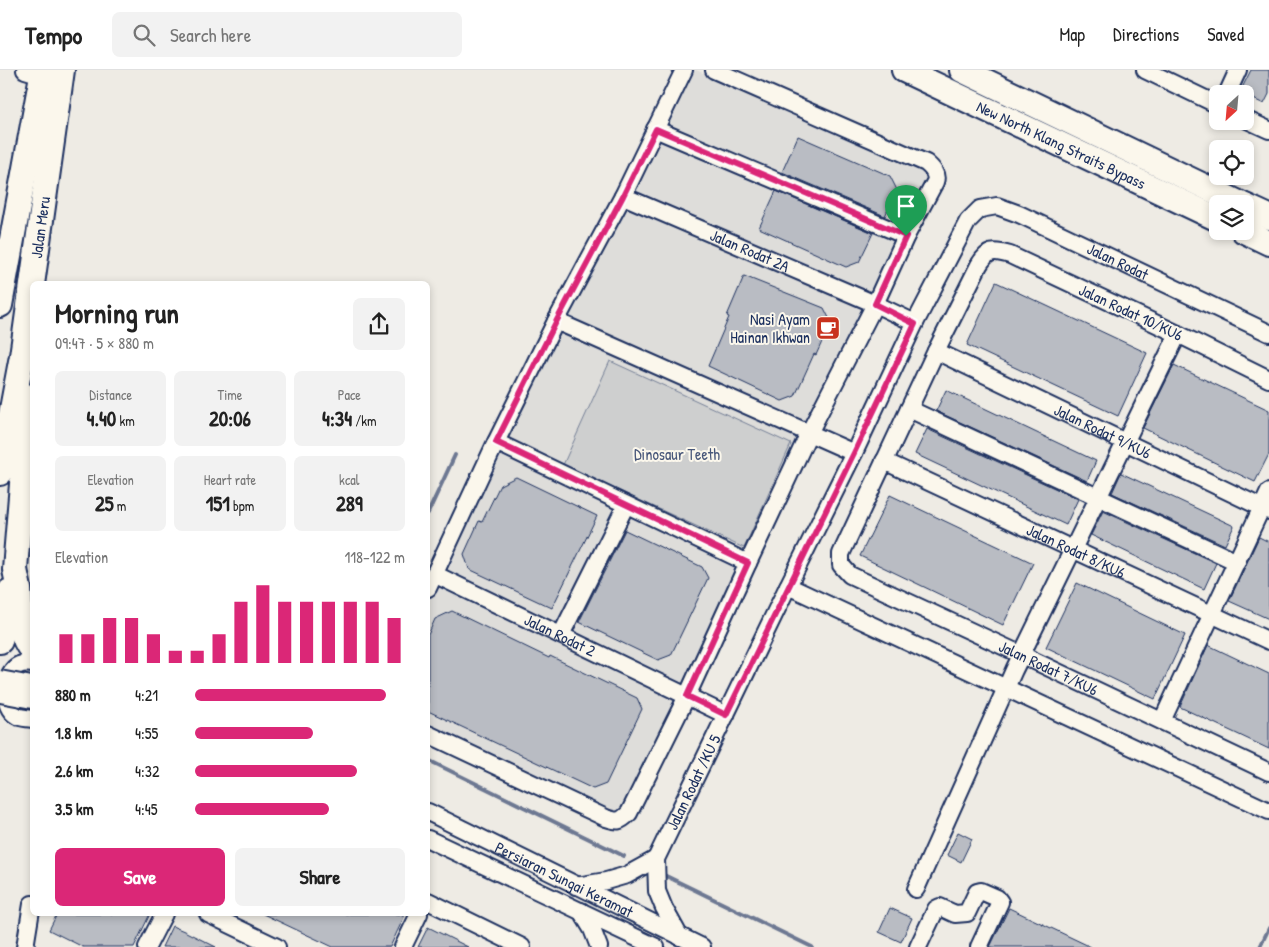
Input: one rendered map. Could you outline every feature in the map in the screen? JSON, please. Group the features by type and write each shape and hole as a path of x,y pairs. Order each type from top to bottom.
{"highway":[{"name":"New North Klang Straits Bypass","path":"904,70 1209,215"},
{"name":"New North Klang Straits Bypass","path":"963,70 1221,195"},
{"name":"Jalan Meru","path":"0,305 49,74"},
{"name":"Jalan Meru","path":"0,473 22,356 49,74"},
{"path":"1254,210 1269,217"},
{"path":"1254,236 1269,243"},
{"path":"0,641 15,569 26,435 22,356"},
{"path":"15,569 19,587 21,630 30,649"}],"street":[{"path":"431,581 496,442 556,322 623,196 684,70"},
{"path":"430,735 615,821 622,820 629,813 687,696 809,433 875,304 906,236 936,178 936,174 926,163 714,70"},
{"path":"1145,70 1209,101"},
{"path":"1231,85 1238,70"},
{"path":"1254,123 1269,130"},
{"path":"656,129 906,236"},
{"name":"Jalan Rodat 2A","path":"623,196 875,304 915,324"},
{"name":"Jalan Rodat","path":"968,221 980,209 997,206 1019,214 1269,333"},
{"name":"Jalan Rodat /KU 5","path":"656,859 915,324 968,221"},
{"name":"Jalan Rodat 10/KU6","path":"936,351 985,255 991,252 1000,252 1178,334 1269,379"},
{"path":"556,322 854,453"},
{"path":"916,889 1006,688 1178,334"},
{"path":"884,461 936,351"},
{"name":"Jalan Rodat 9/KU6","path":"936,351 1265,509"},
{"path":"909,409 1237,562"},
{"path":"496,442 748,563"},
{"name":"Jalan Rodat 8/KU6","path":"884,461 1269,641"},
{"name":"Jalan Rodat 7/KU6","path":"884,461 841,554 841,565 850,575 1269,772"},
{"path":"1162,721 1237,562 1265,509 1269,492"},
{"path":"561,635 626,504"},
{"name":"Jalan Rodat 2","path":"431,581 561,635 726,715"},
{"path":"788,586 1269,811"},
{"path":"30,664 16,666 11,673 5,690 7,706 16,716 30,719"},
{"path":"0,679 30,685"},
{"path":"0,694 30,700"},
{"name":"Persiaran Sungai Keramat","path":"430,813 702,947"},
{"name":"Persiaran Sungai Keramat","path":"430,840 656,947"},
{"path":"576,886 627,875 656,859 657,891 680,937"},
{"path":"918,947 936,909 940,907 955,914 967,912 977,892 981,891 997,898 1000,902 979,947"},
{"path":"430,902 522,947"},
{"path":"581,911 592,929 599,947"},
{"path":"28,946 31,916"},
{"path":"147,947 163,916"},
{"path":"212,916 277,947"},
{"path":"403,947 418,916"}],"shaded area":[{"path":"689,70 696,70 930,174 864,315 619,815 430,727 430,597 566,313"}],"green space":[{"name":"Dinosaur Teeth","path":"610,361 791,444 744,548 563,465"}],"building":[{"path":"1251,70 1269,70 1269,94 1264,104 1254,99 1254,85 1244,85"},
{"path":"798,136 890,176 897,190 885,216 782,172"},
{"path":"776,191 873,233 859,262 846,267 759,228"},
{"path":"744,276 824,308 831,322 795,396 782,401 708,366"},
{"path":"996,282 1147,353 1118,416 967,345"},
{"path":"1174,365 1269,410 1269,454 1255,482 1143,428"},
{"path":"946,390 1096,461 1087,481 936,411"},
{"path":"927,429 1078,499 1066,525 915,454"},
{"path":"1121,473 1234,526 1225,545 1112,493"},
{"path":"516,477 597,516 552,608 469,569 464,554 479,521 482,522 500,485"},
{"path":"890,495 1033,563 1003,625 860,556"},
{"path":"1103,511 1216,563 1204,589 1091,535"},
{"path":"625,530 702,567 708,578 671,655 658,660 579,622"},
{"path":"1259,537 1269,542 1269,619 1229,601"},
{"path":"1077,583 1185,635 1155,699 1046,647"},
{"path":"452,611 637,698 642,709 606,784 593,789 430,712 430,630 435,619"},
{"path":"1208,645 1269,674 1269,749 1180,707"},
{"path":"958,832 972,839 961,862 947,855"},
{"path":"890,908 912,918 901,942 879,932"},
{"path":"1009,908 1091,947 990,947"},
{"path":"56,916 149,916 134,947 83,947 49,930"},
{"path":"267,916 404,917 390,947 333,947"},
{"path":"172,926 184,931 216,947 162,947"},
{"path":"428,927 468,947 418,947"}],"waterway":[{"path":"430,509 455,455"},
{"path":"430,761 624,856"},
{"path":"664,875 812,947"},
{"path":"1260,947 1269,928"}],"place":[{"name":"Nasi Ayam Hainan Ikhwan","path":"828,328"}],"route":[{"path":"656,129 906,236 875,304 915,324 726,715 687,696 748,563 496,442 656,129"}]}
